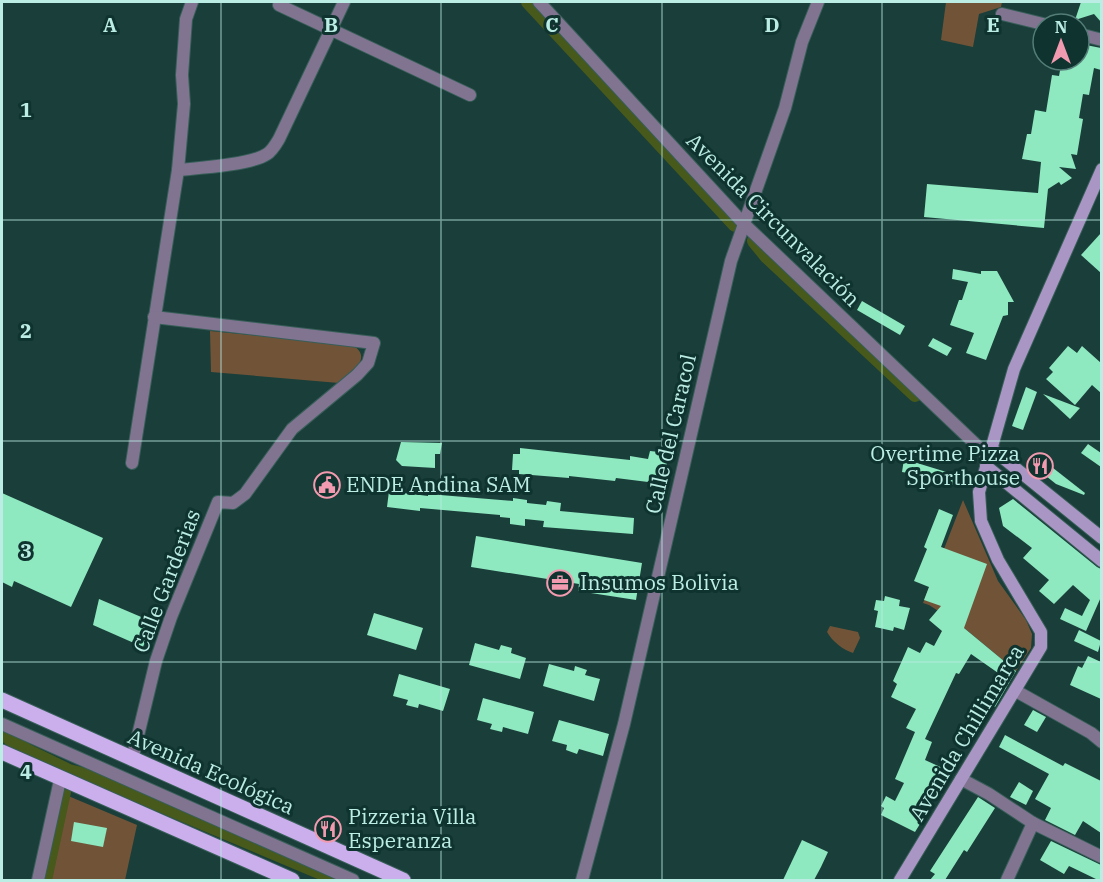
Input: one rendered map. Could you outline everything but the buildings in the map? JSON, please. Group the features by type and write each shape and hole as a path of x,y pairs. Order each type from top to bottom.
{"main road":[{"name":"Avenida Chillimarca","path":"900,880 1041,647 1041,632 998,560 981,521 980,492 1014,369 1101,169"},
{"name":"Avenida Circunvalación","path":"989,457 1101,538"},
{"name":"Avenida Circunvalación","path":"989,457 1101,561"},
{"name":"Avenida Ecológica","path":"2,700 403,880"},
{"path":"2,752 60,780 292,880"}],"street":[{"path":"132,463 178,171 184,104 182,75 186,19 192,2"},
{"path":"178,171 257,158 268,153 279,139 344,2"},
{"name":"Avenida Circunvalación","path":"539,2 744,224 989,457"},
{"name":"Calle del Caracol","path":"582,880 624,724 731,261 785,108 802,42 818,2"},
{"path":"279,5 470,95"},
{"path":"1002,14 1031,21"},
{"name":"Calle Garderias","path":"132,760 163,639 218,502 233,503 245,494 292,429 357,375 368,363 374,343 154,317"},
{"path":"1016,691 1091,733 1101,742"},
{"path":"2,724 353,880"},
{"path":"961,779 989,794 1033,823 1101,857"},
{"path":"38,880 60,780"},
{"path":"1007,880 1033,823"}],"shaded area":[{"path":"946,2 1002,2 1001,7 979,14 973,47 941,40"},
{"path":"210,331 352,345 361,355 361,360 354,370 339,383 211,372"},
{"path":"963,500 998,581 1026,620 1032,634 1031,648 1016,671 963,627 923,603"},
{"path":"830,626 858,632 860,638 853,653 832,639 827,632"},
{"path":"66,795 137,825 125,880 48,880"}],"waterway":[{"path":"528,2 735,225"},
{"path":"754,241 767,257 915,395"},
{"path":"2,733 26,750 69,771 93,777 338,880"},
{"path":"45,880 64,792"}],"place":[{"name":"Overtime Pizza Sporthouse","path":"1040,466"},
{"name":"ENDE Andina SAM","path":"327,485"},
{"name":"Insumos Bolivia","path":"560,583"},
{"name":"Pizzeria Villa Esperanza","path":"328,829"}]}
